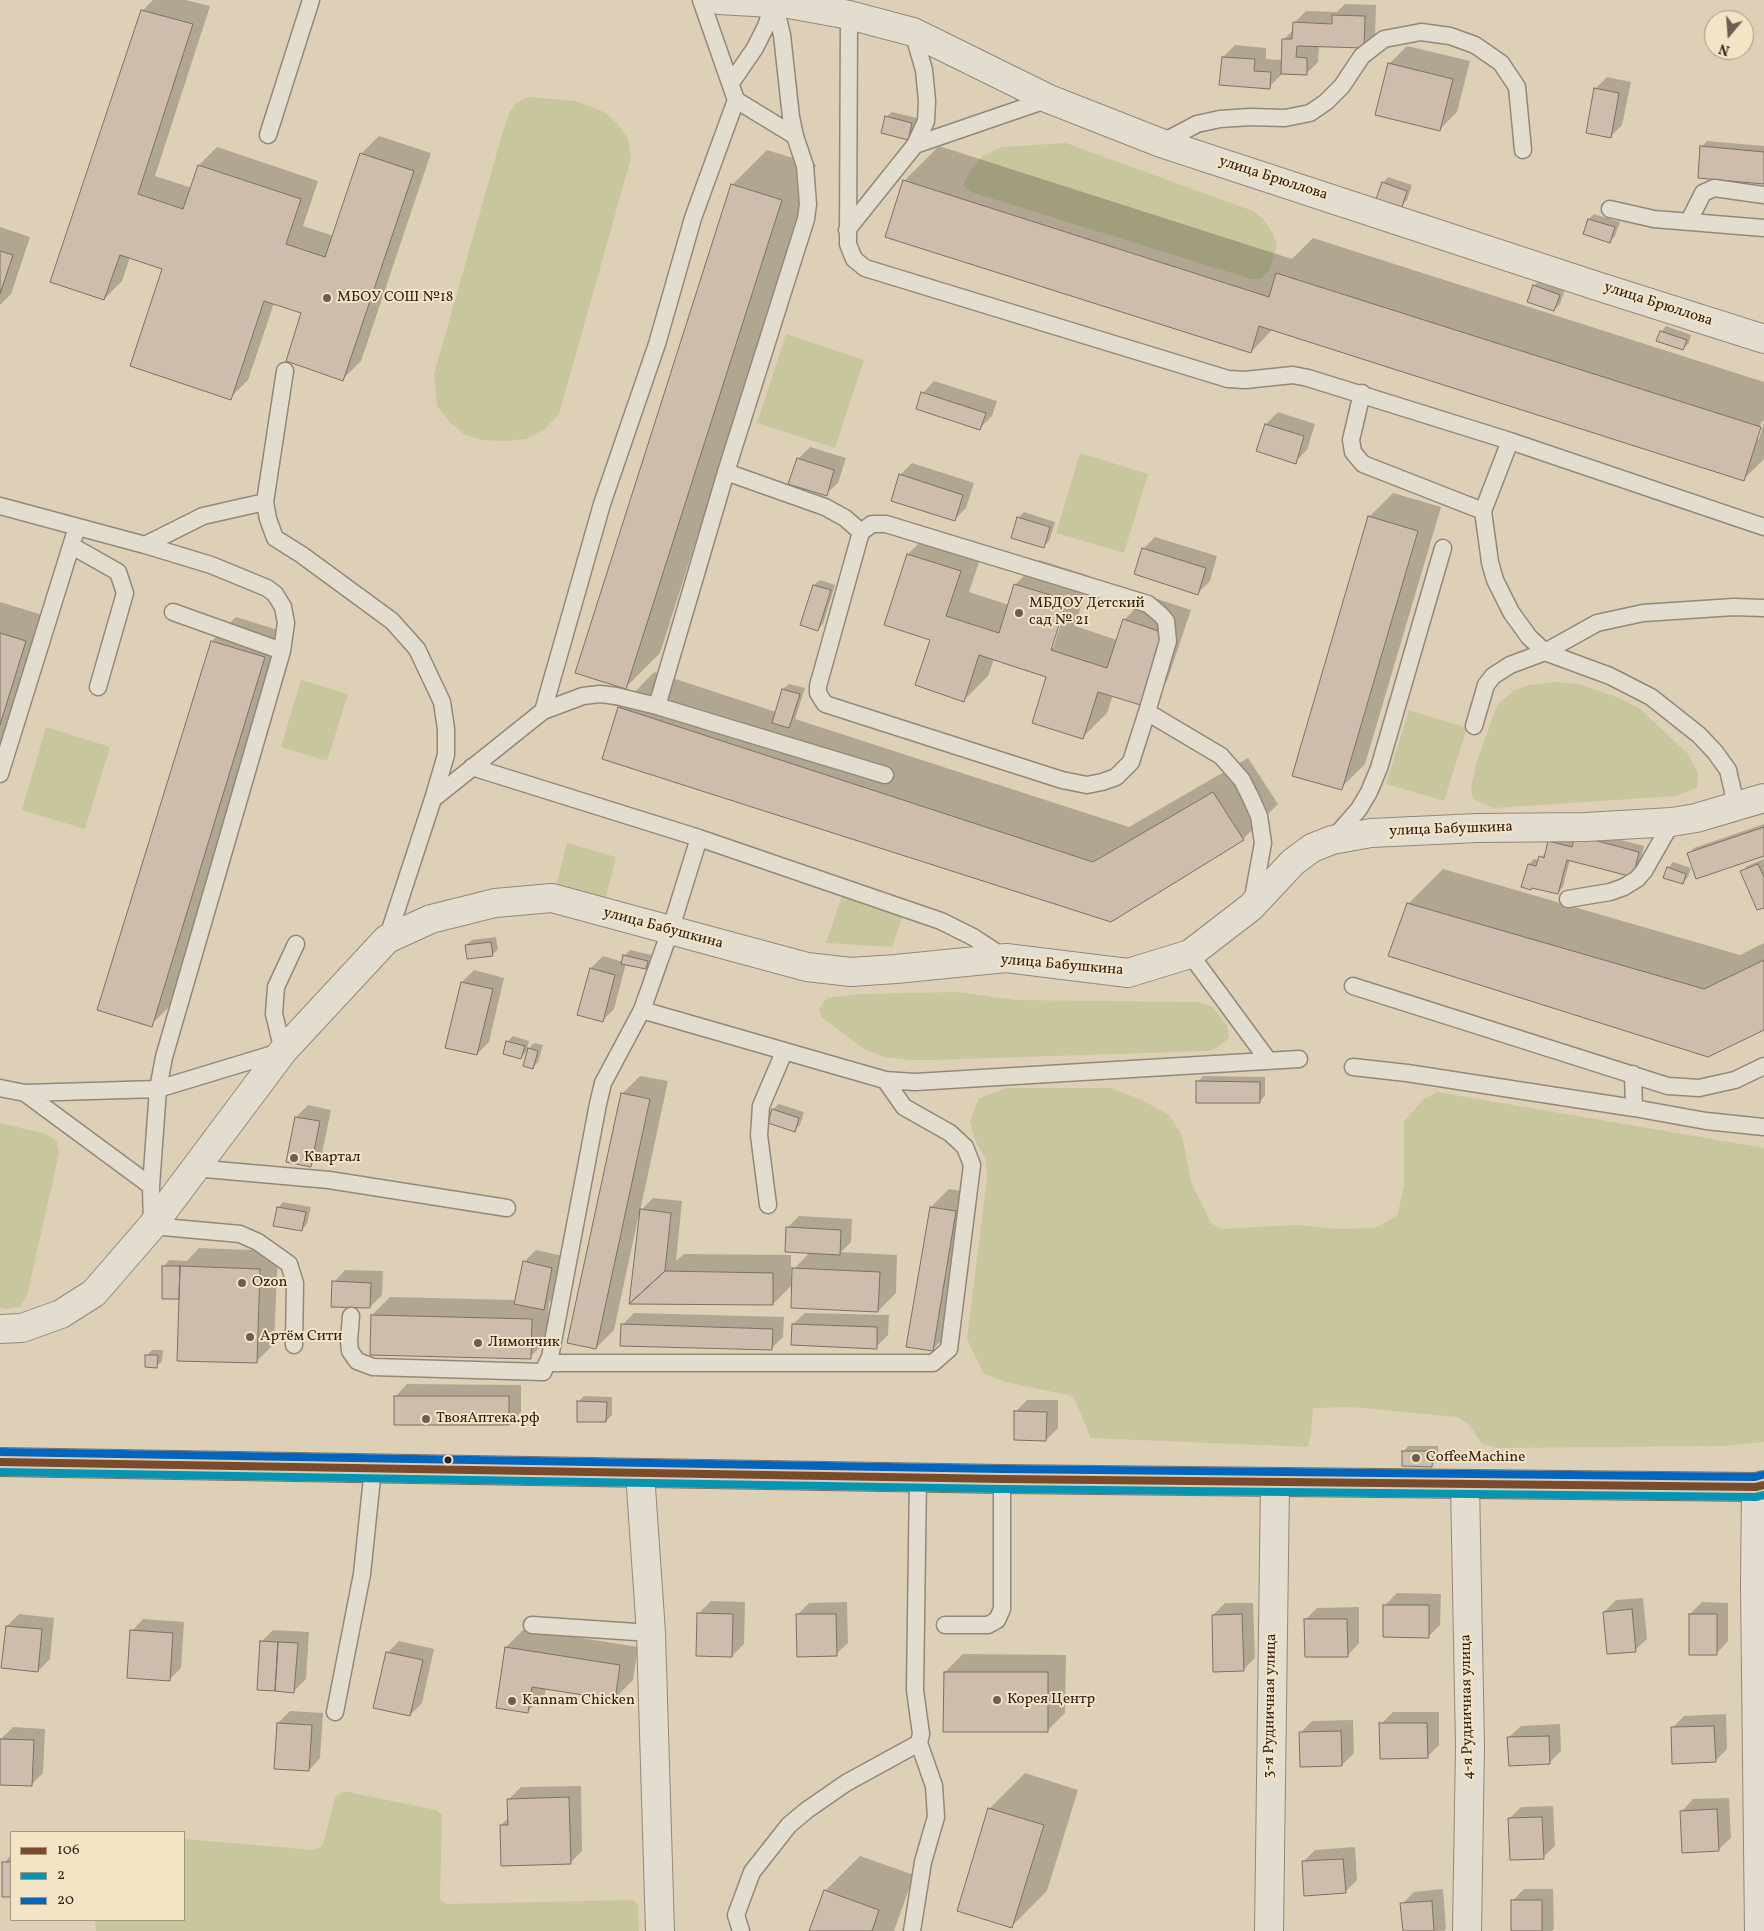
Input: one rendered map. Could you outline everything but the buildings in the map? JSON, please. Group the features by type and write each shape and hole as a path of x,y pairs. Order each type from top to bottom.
{"main road":[{"path":"0,1462 1002,1479 1760,1486"}],"street":[{"name":"улица Брюллова","path":"719,0 785,2 849,15 913,32 1049,100 1161,143 1764,339"},
{"name":"улица Бабушкина","path":"387,939 431,920 495,903 552,898 808,967 851,972 1006,958 1128,973 1190,954 1251,907 1293,862 1312,848 1332,840 1371,833 1478,828 1586,827 1672,822 1696,818 1764,798"},
{"path":"0,1329 22,1328 61,1314 94,1293 152,1226 283,1051 387,939"},
{"path":"640,1473 651,1633 660,1931"},
{"name":"3-я Рудничная улица","path":"1269,1931 1275,1482"},
{"name":"4-я Рудничная улица","path":"1459,1483 1470,1746 1467,1931"},
{"path":"1759,1931 1755,1586 1760,1486"}],"lane":[{"path":"268,135 311,0"},
{"path":"543,711 602,504 657,344 693,218 736,100 701,0"},
{"path":"731,83 755,48 766,26 785,2"},
{"path":"657,706 726,472 806,219 809,193 791,117 782,35 785,2"},
{"path":"849,15 847,230 848,244 854,259 866,268 1228,379 1245,380 1292,375 1362,393 1764,527"},
{"path":"847,230 916,145 926,121 927,101 924,70 913,32"},
{"path":"1161,143 1196,124 1220,119 1250,117 1285,118 1310,113 1326,102 1342,86 1362,56 1384,39 1421,32 1450,36 1475,45 1501,63 1517,87 1524,150"},
{"path":"736,100 795,136"},
{"path":"916,145 1049,100"},
{"path":"1689,221 1703,193 1714,188 1764,195"},
{"path":"1610,209 1654,219 1764,228"},
{"path":"285,371 265,502 268,519 275,538 392,621 416,649 442,702 446,728 446,755 387,939"},
{"path":"1362,393 1351,440 1353,452 1363,464 1483,511"},
{"path":"1510,441 1483,511 1490,562 1495,580 1511,612 1529,637 1545,652 1610,676 1651,697 1699,735 1728,770 1736,805"},
{"path":"726,472 825,507 845,518 861,532"},
{"path":"145,545 203,516 265,502"},
{"path":"0,506 212,565 267,588 283,607 286,623 282,651 164,1056 158,1089 151,1186 152,1226 240,1234 258,1242 288,1264 295,1283 294,1345"},
{"path":"872,524 886,524 1148,604 1166,622 1168,641 1146,712 1131,762 1116,776 1088,785 1062,780 825,704 818,693 818,686 861,532 872,524"},
{"path":"0,774 77,527"},
{"path":"72,546 118,572 125,593 98,687"},
{"path":"1332,840 1359,809 1370,792 1379,768 1443,548"},
{"path":"1474,726 1486,685 1493,676 1510,664 1545,652 1597,623 1652,612 1734,607 1764,608"},
{"path":"173,612 282,651"},
{"path":"433,799 543,711 582,696 600,694 657,706 885,775"},
{"path":"1146,712 1221,756 1242,780 1259,816 1263,843 1251,907"},
{"path":"472,768 699,838 941,921 973,937 1006,958"},
{"path":"1568,899 1610,892 1624,887 1637,879 1644,871 1672,822"},
{"path":"350,1316 350,1351 357,1361 373,1366 543,1372 550,1357 598,1104 604,1083 642,1010 670,931 699,838"},
{"path":"0,1088 25,1092 158,1089 283,1051 274,1014 276,987 296,944"},
{"path":"1190,954 1268,1060"},
{"path":"1353,986 1668,1086 1699,1088 1735,1080 1764,1066"},
{"path":"642,1010 884,1080 914,1082 1299,1059"},
{"path":"768,1204 759,1135 761,1106 784,1052"},
{"path":"1353,1067 1407,1073 1706,1121 1764,1127"},
{"path":"1633,1074 1634,1108"},
{"path":"547,1363 933,1363 949,1349 972,1165 965,1146 950,1133 904,1107 884,1080"},
{"path":"25,1092 151,1186"},
{"path":"194,1168 328,1180 507,1208"},
{"path":"335,1712 362,1574 373,1468"},
{"path":"912,1931 923,1862 936,1817 934,1786 919,1743 921,1734 916,1690 918,1477"},
{"path":"945,1625 988,1625 997,1620 1002,1609 1002,1479"},
{"path":"532,1625 651,1633"},
{"path":"741,1931 736,1915 752,1872 789,1825 846,1783 919,1743"}],"shaded area":[{"path":"529,97 575,101 602,111 616,122 628,139 631,158 559,414 545,429 526,439 505,441 482,440 464,434 450,423 437,406 434,374 504,128 510,112 517,102"},
{"path":"1066,143 1253,211 1264,220 1273,234 1277,245 1269,271 1261,279 1251,279 971,192 963,185 970,171 981,157 1002,147"},
{"path":"786,334 864,360 835,448 757,423"},
{"path":"1080,453 1148,474 1124,553 1056,533"},
{"path":"301,680 348,694 327,761 281,747"},
{"path":"1554,682 1579,684 1619,698 1639,708 1688,754 1698,773 1697,788 1676,796 1494,808 1473,799 1471,789 1476,764 1497,705 1514,690 1530,685"},
{"path":"1409,710 1467,728 1444,801 1386,784"},
{"path":"46,727 110,747 85,829 22,810"},
{"path":"567,843 616,857 605,900 556,886"},
{"path":"842,896 903,916 892,947 826,943"},
{"path":"956,992 1015,1000 1197,1002 1213,1007 1227,1026 1229,1038 1217,1048 1208,1051 909,1060 884,1057 864,1049 821,1017 819,1009 827,998 857,994"},
{"path":"1007,1088 1111,1088 1144,1101 1169,1115 1182,1135 1191,1182 1211,1223 1222,1229 1297,1225 1338,1229 1375,1228 1397,1216 1404,1186 1404,1121 1423,1100 1437,1092 1764,1148 1764,1442 1723,1446 1497,1448 1482,1444 1470,1426 1458,1417 1351,1407 1313,1408 1308,1447 1091,1438 1073,1396 1005,1382 983,1373 967,1339 987,1178 986,1160 975,1140 970,1121 979,1098"},
{"path":"0,1123 47,1134 57,1142 59,1153 27,1296 20,1307 7,1309 0,1308"},
{"path":"343,1791 436,1810 442,1815 440,1899 446,1904 633,1900 638,1905 639,1931 96,1931 95,1921 185,1921 185,1839 315,1850 323,1845 335,1797"}],"transit line":[{"name":"20","path":"0,1452 1002,1469 1755,1477 1762,1475"},
{"name":"106","path":"0,1462 1002,1479 1756,1487 1764,1485"},
{"name":"2","path":"0,1472 1002,1489 1756,1497 1764,1495"}],"place":[{"name":"МБОУ СОШ №18","path":"327,298"},
{"name":"МБДОУ Детский сад № 21","path":"1019,613"},
{"name":"Квартал","path":"294,1158"},
{"name":"Ozon","path":"242,1283"},
{"name":"Артём Сити","path":"250,1337"},
{"name":"Лимончик","path":"478,1343"},
{"name":"ТвояАптека.рф","path":"426,1419"},
{"name":"CoffeeMachine","path":"1416,1458"},
{"name":"Корея Центр","path":"997,1700"},
{"name":"Kannam Chicken","path":"512,1701"}]}
